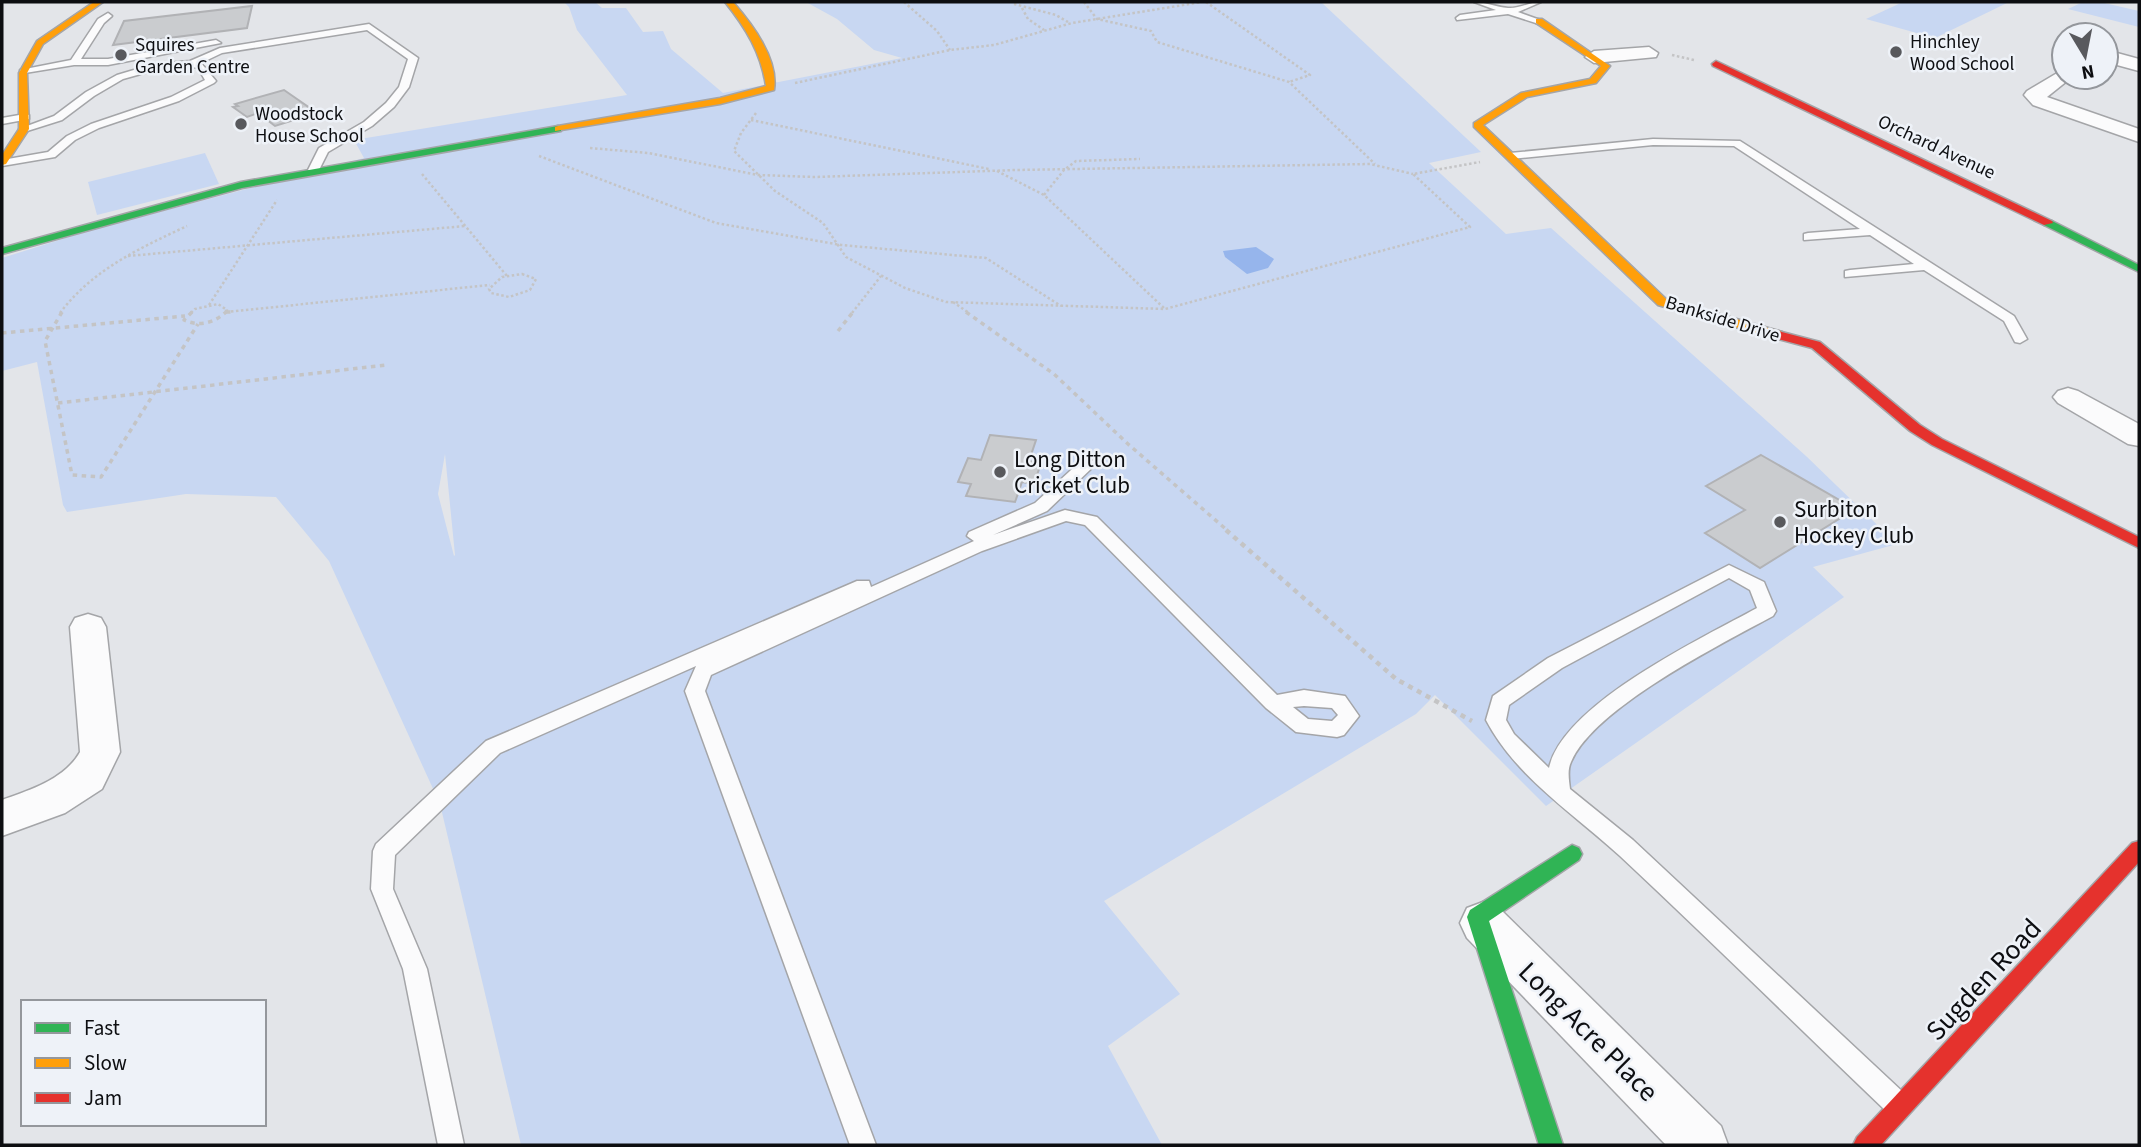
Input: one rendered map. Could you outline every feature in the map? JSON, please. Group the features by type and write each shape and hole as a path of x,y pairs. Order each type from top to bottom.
{"street":[{"path":"2,163 24,123 25,70 40,43 99,2"},
{"path":"2,251 241,185 314,170 720,101 771,89 769,66 750,24 729,2"},
{"path":"1539,20 1594,57 1648,53"},
{"name":"Bankside Drive","path":"1594,57 1606,66 1593,80 1524,95 1477,125 1662,302 1816,345 1915,428 1937,442 2139,543"},
{"path":"2120,60 2139,65"},
{"name":"Orchard Avenue","path":"1716,64 1999,198 2139,269"},
{"path":"2050,84 2034,95 2040,102 2139,136"},
{"path":"2068,397 2139,437"},
{"path":"2,818 50,802 87,777 100,752 88,628"},
{"name":"Sugden Road","path":"1865,1145 2139,849"},
{"path":"1477,917 1572,854"},
{"name":"Long Acre Place","path":"1477,917 1552,1145"},
{"name":"Long Acre Place","path":"1477,917 1702,1145"}],"lane":[{"path":"1478,2 1539,20"},
{"path":"1460,18 1512,11 1537,2"},
{"path":"74,62 101,21 108,16"},
{"path":"25,70 74,62 108,62 364,16"},
{"path":"192,64 220,51 369,27 413,58 404,87 390,105 368,124 323,150 314,170"},
{"path":"2,121 24,123 58,118 90,93 120,77 154,67 192,64 201,66 211,81 175,99 95,126 71,138 51,155 2,163"},
{"path":"1510,156 1653,142 1737,143 2009,319 2021,339"},
{"path":"1808,237 1873,231"},
{"path":"1850,274 1927,266"},
{"path":"451,1145 415,969 382,889 384,850 493,747 1041,507 1088,463"},
{"path":"863,1145 695,691 703,670 976,547 1065,515 1091,521 1273,703"},
{"path":"1560,792 1558,772 1561,761 1585,725 1678,659 1767,611 1758,586 1729,572 1555,663 1500,701 1496,720 1507,740 1560,792 1625,848 1900,1107"}],"path":[{"path":"904,2 937,31 950,50"},
{"path":"1009,2 1024,9 1028,19 1044,30"},
{"path":"1084,2 1097,19 1151,31 1157,42 1289,82 1376,165"},
{"path":"1289,82 1310,75 1204,2 1073,23 994,45 950,50 771,89 741,133 734,150 775,191 823,223 846,257 905,288 953,302 1062,306 1165,309 1470,227 1413,174"},
{"path":"1014,4 1056,15 1073,23"},
{"path":"1648,53 1716,64"},
{"path":"720,101 752,120 996,170 1044,195 1165,309"},
{"path":"495,140 716,222 837,244 986,258 1062,306"},
{"path":"579,147 648,153 758,175 816,177 996,170 1376,165 1413,174 1510,156"},
{"path":"1044,195 1064,170 1076,161 1140,159"},
{"path":"417,169 507,276"},
{"path":"209,304 279,198 267,200"},
{"path":"194,222 123,256 80,289 50,329 46,341 72,475 101,477 198,324"},
{"path":"123,256 465,226"},
{"path":"185,316 188,323 198,324 214,320 226,312 490,285 507,276 528,275 536,279 536,283 524,293 509,297 491,293 490,285"},
{"path":"838,331 881,276"},
{"path":"953,302 1054,374 1128,444 1396,679 1507,740"},
{"path":"2,332 185,316 209,304 222,305 226,312"},
{"path":"58,403 386,365"}],"shaded area":[{"path":"564,2 595,2 602,8 626,8 643,32 663,31 671,49 723,93 902,58 874,50 837,19 806,2 1321,2 1481,152 1429,163 1506,234 1551,228 1806,456 1897,544 1813,567 1844,597 1546,806 1435,695 1416,714 1104,901 1180,994 1108,1046 1162,1145 521,1145 440,804 329,561 276,497 186,494 67,512 63,505 37,362 2,371 2,258 91,230 364,158 354,140 627,95 577,30 569,7","holes":["445,454 455,555 438,494"]},
{"path":"1903,2 2007,3 1935,38 1866,19"},
{"path":"2083,2 2100,2 2139,11 2139,27 2120,21 2068,9"},
{"path":"205,153 219,184 97,215 88,182"}],"water":[{"path":"1256,247 1274,259 1268,268 1247,274 1225,257 1223,251"}],"building":[{"path":"252,6 247,28 113,45 124,21"},
{"path":"284,90 317,113 275,126 258,113 247,117 233,107 238,106 235,104"},
{"name":"Long Ditton Cricket Club","path":"990,435 1036,440 1029,461 1041,463 1034,484 1022,482 1015,502 966,496 971,484 958,482 968,458 981,460"},
{"name":"Surbiton Hockey Club","path":"1761,455 1855,509 1760,568 1705,533 1745,510 1706,486"}],"traffic: fast":[{"path":"2,251 241,185 558,129"},
{"path":"2048,223 2139,269"},
{"path":"1551,1145 1477,917 1572,854"}],"traffic: slow":[{"path":"2,162 24,129 23,73 40,43 99,2"},
{"path":"558,129 720,101 771,88 762,52 745,21 729,2"},
{"path":"1539,21 1606,66 1593,81 1524,95 1477,125 1662,302 1778,335"}],"traffic: jam":[{"path":"1716,64 2048,223"},
{"path":"1778,335 1816,345 1915,428 1937,442 2139,543"},
{"path":"1865,1145 2139,849"}],"place":[{"name":"Hinchley Wood School","path":"1896,52"},
{"name":"Squires Garden Centre","path":"121,55"},
{"name":"Woodstock House School","path":"241,124"},
{"name":"Long Ditton Cricket Club","path":"1000,472"},
{"name":"Surbiton Hockey Club","path":"1780,522"}]}
